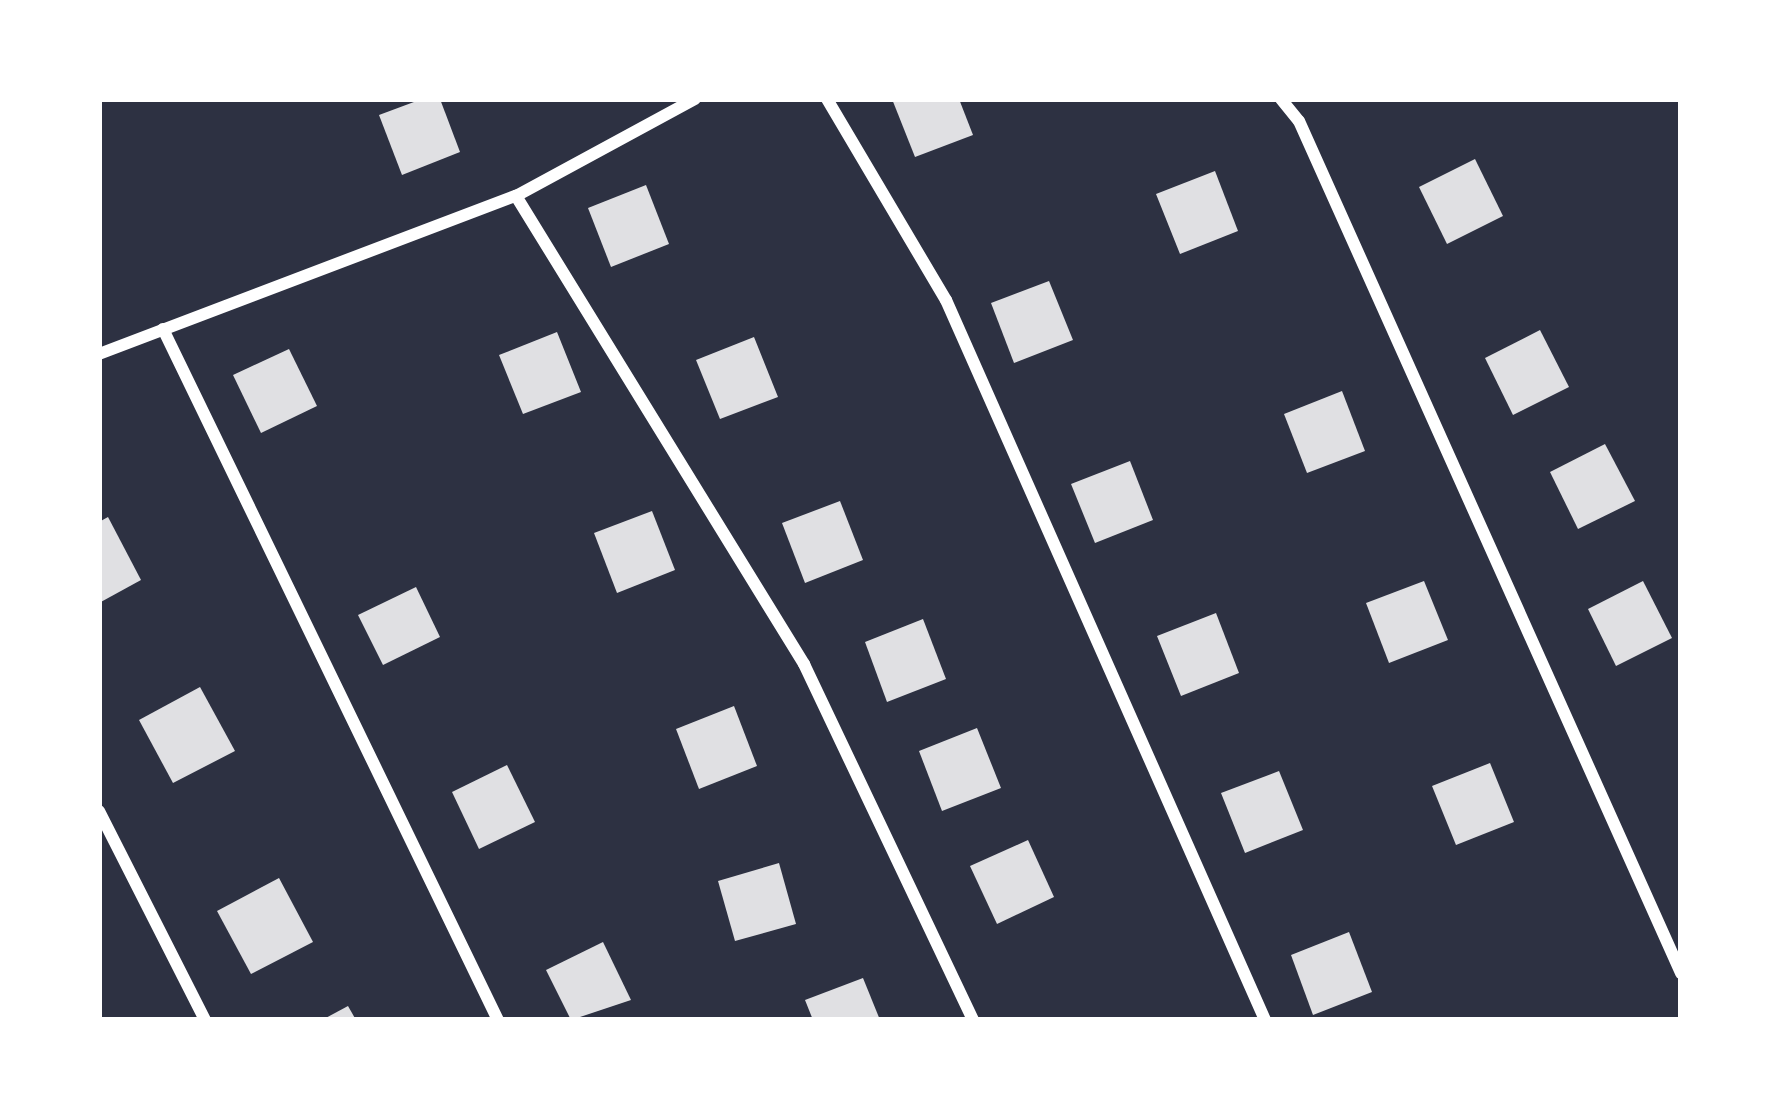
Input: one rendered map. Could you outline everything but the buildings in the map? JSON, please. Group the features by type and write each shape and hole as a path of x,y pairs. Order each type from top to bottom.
{"street":[{"path":"99,354 516,196 695,99"},
{"path":"827,99 946,300 1265,1020"},
{"path":"1281,99 1299,121 1681,973"},
{"path":"516,196 804,664 973,1020"},
{"path":"164,329 498,1020"},
{"path":"99,811 206,1020"}]}
